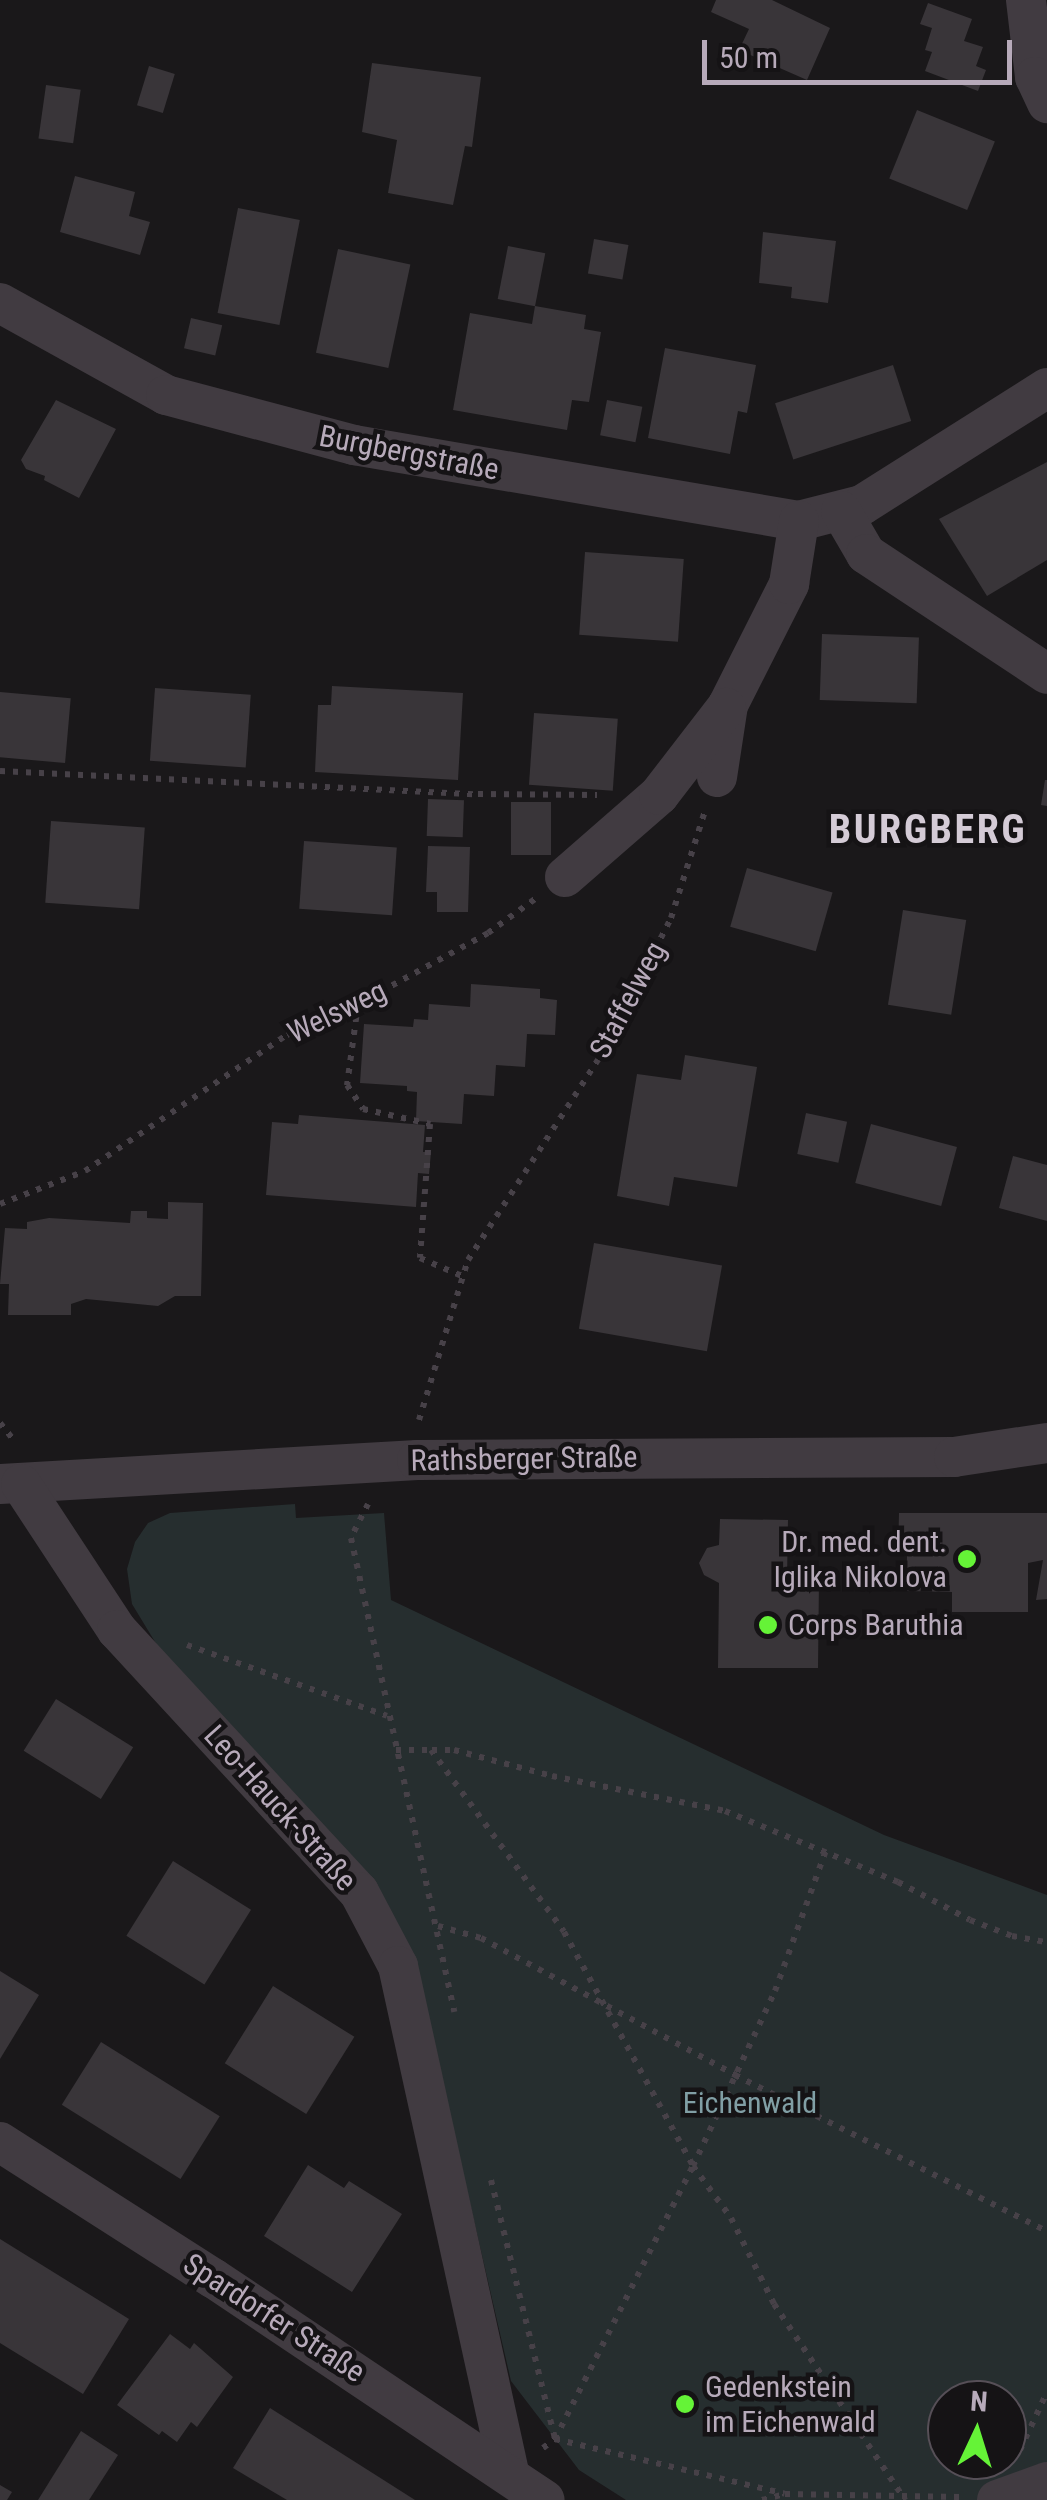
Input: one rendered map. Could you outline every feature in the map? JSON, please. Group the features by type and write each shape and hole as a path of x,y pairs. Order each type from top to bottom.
{"street":[{"path":"1026,0 1035,77 1047,103"},
{"name":"Burgbergstraße","path":"0,302 166,395 354,444 799,522 862,505 1047,388"},
{"path":"841,510 866,554 1047,674"},
{"path":"565,877 658,795 728,705 790,584 799,522"},
{"path":"716,777 728,705"},
{"name":"Rathsberger Straße","path":"11,1484 417,1460 954,1457 1047,1443"},
{"name":"Leo-Hauck-Straße","path":"11,1484 117,1630 358,1892 398,1966 500,2486"},
{"name":"Spardorfer Straße","path":"0,2142 500,2486 545,2500"},
{"path":"997,2500 1047,2482"}],"path":[{"path":"0,771 478,794 658,795"},
{"name":"Staffelweg","path":"417,1460 418,1423 468,1260 602,1054 671,918 716,777"},
{"name":"Welsweg","path":"0,1204 86,1171 287,1035 358,1004 488,932 565,877"},
{"path":"358,1004 347,1085 362,1109 430,1124 420,1258 462,1276"},
{"path":"0,1423 14,1440"},
{"path":"417,1460 372,1496 352,1538 456,2023"},
{"path":"117,1630 170,1639 388,1716"},
{"path":"396,1750 454,1750 552,1776 725,1811 826,1850 970,1920 1012,1936 1047,1942"},
{"path":"431,1750 564,1932 693,2166 731,2218 774,2304 904,2497"},
{"path":"500,2486 555,2439 693,2166 775,1992 826,1850"},
{"path":"438,1926 480,1938 606,2002 735,2075 1047,2230"},
{"path":"490,2177 555,2439"},
{"path":"555,2439 785,2494 997,2500"},
{"path":"762,2500 785,2494"}],"green space":[{"name":"Eichenwald","path":"295,1504 296,1518 384,1513 391,1600 884,1835 1047,1895 1047,2500 626,2500 579,2470 511,2381 416,1969 163,1655 132,1604 127,1569 135,1542 148,1523 170,1513"}],"building":[{"path":"716,0 772,0 830,28 807,80 739,50 749,29 711,12"},
{"path":"928,3 972,19 964,41 983,47 976,66 986,70 978,91 925,71 932,52 925,50 932,28 920,24"},
{"path":"372,63 481,77 472,147 465,146 453,205 388,193 397,140 362,132"},
{"path":"149,66 175,74 163,113 137,105"},
{"path":"46,85 81,90 73,143 38,138"},
{"path":"917,110 995,141 967,210 889,179"},
{"path":"75,176 135,192 129,216 150,222 140,255 60,232"},
{"path":"238,208 300,220 279,325 218,313"},
{"path":"763,232 836,241 828,303 791,298 792,287 759,283"},
{"path":"594,239 628,245 622,280 588,273"},
{"path":"508,246 545,253 535,306 498,299"},
{"path":"338,249 410,264 388,368 316,353"},
{"path":"535,306 586,315 584,329 601,332 589,402 572,400 567,430 453,410 470,313 532,324"},
{"path":"191,318 222,325 215,355 184,348"},
{"path":"665,348 756,365 747,413 738,411 730,454 648,438"},
{"path":"893,365 911,421 793,459 775,403"},
{"path":"56,400 116,429 79,498 26,469 21,460"},
{"path":"607,400 642,407 635,442 600,435"},
{"path":"1047,462 1047,560 987,596 939,519"},
{"path":"585,552 684,559 678,642 579,635"},
{"path":"822,634 919,637 917,703 820,700"},
{"path":"332,686 463,693 458,780 315,772 318,705 331,705"},
{"path":"155,688 251,695 246,768 150,761"},
{"path":"0,692 71,698 65,763 0,757"},
{"path":"534,713 618,719 613,791 529,785"},
{"path":"1047,780 1047,806 1041,805"},
{"path":"428,799 464,800 463,837 427,836"},
{"path":"511,802 551,802 551,855 511,855"},
{"path":"51,821 145,828 139,909 45,903"},
{"path":"304,841 397,847 392,915 299,909"},
{"path":"428,846 470,847 468,912 437,912 437,892 426,892"},
{"path":"747,868 833,893 816,951 730,927"},
{"path":"903,910 966,920 951,1015 888,1005"},
{"path":"471,984 540,989 540,998 557,1000 555,1035 527,1034 525,1067 496,1065 494,1096 464,1094 462,1124 416,1121 417,1092 407,1091 407,1086 360,1083 364,1024 413,1027 414,1019 428,1020 429,1004 470,1007"},
{"path":"685,1055 757,1067 737,1187 674,1177 669,1206 617,1196 637,1074 681,1080"},
{"path":"806,1113 847,1122 838,1163 797,1154"},
{"path":"299,1115 425,1125 423,1152 431,1152 429,1174 418,1173 416,1207 266,1195 272,1122 298,1124"},
{"path":"871,1124 957,1147 941,1206 855,1183"},
{"path":"1013,1156 1047,1165 1047,1221 999,1208"},
{"path":"168,1202 203,1203 201,1296 175,1296 158,1306 86,1299 71,1304 71,1315 8,1315 9,1284 0,1284 5,1228 27,1229 27,1222 49,1218 130,1223 131,1211 147,1211 147,1218 168,1219"},
{"path":"594,1243 722,1266 707,1351 579,1329"},
{"name":"Dr. med. dent. Iglika Nikolova","path":"899,1513 1047,1513 1047,1599 1036,1600 1043,1560 1028,1563 1028,1612 952,1612 952,1592 906,1591 907,1555 898,1555"},
{"name":"Corps Baruthia","path":"720,1519 788,1520 787,1580 819,1580 818,1668 718,1668 719,1583 704,1575 699,1563 707,1548 719,1545"},
{"path":"56,1699 133,1747 101,1799 24,1751"},
{"path":"173,1861 251,1910 204,1984 126,1936"},
{"path":"0,1971 39,1995 0,2059"},
{"path":"273,1986 354,2037 306,2114 225,2063"},
{"path":"101,2042 220,2116 181,2179 62,2105"},
{"path":"308,2165 344,2188 349,2181 402,2214 352,2292 264,2236"},
{"path":"0,2239 129,2319 83,2394 0,2343"},
{"path":"170,2334 190,2349 194,2343 233,2377 197,2427 191,2422 177,2442 162,2431 159,2435 117,2405"},
{"path":"270,2408 415,2500 287,2500 233,2468"},
{"path":"81,2431 118,2455 89,2500 38,2500"},
{"path":"0,2485 12,2492 7,2500 0,2500"}],"place":[{"name":"Dr. med. dent. Iglika Nikolova","path":"967,1559"},
{"name":"Corps Baruthia","path":"768,1625"},
{"name":"Gedenkstein im Eichenwald","path":"685,2404"}],"district":[{"name":"BURGBERG","path":"928,830"}]}
